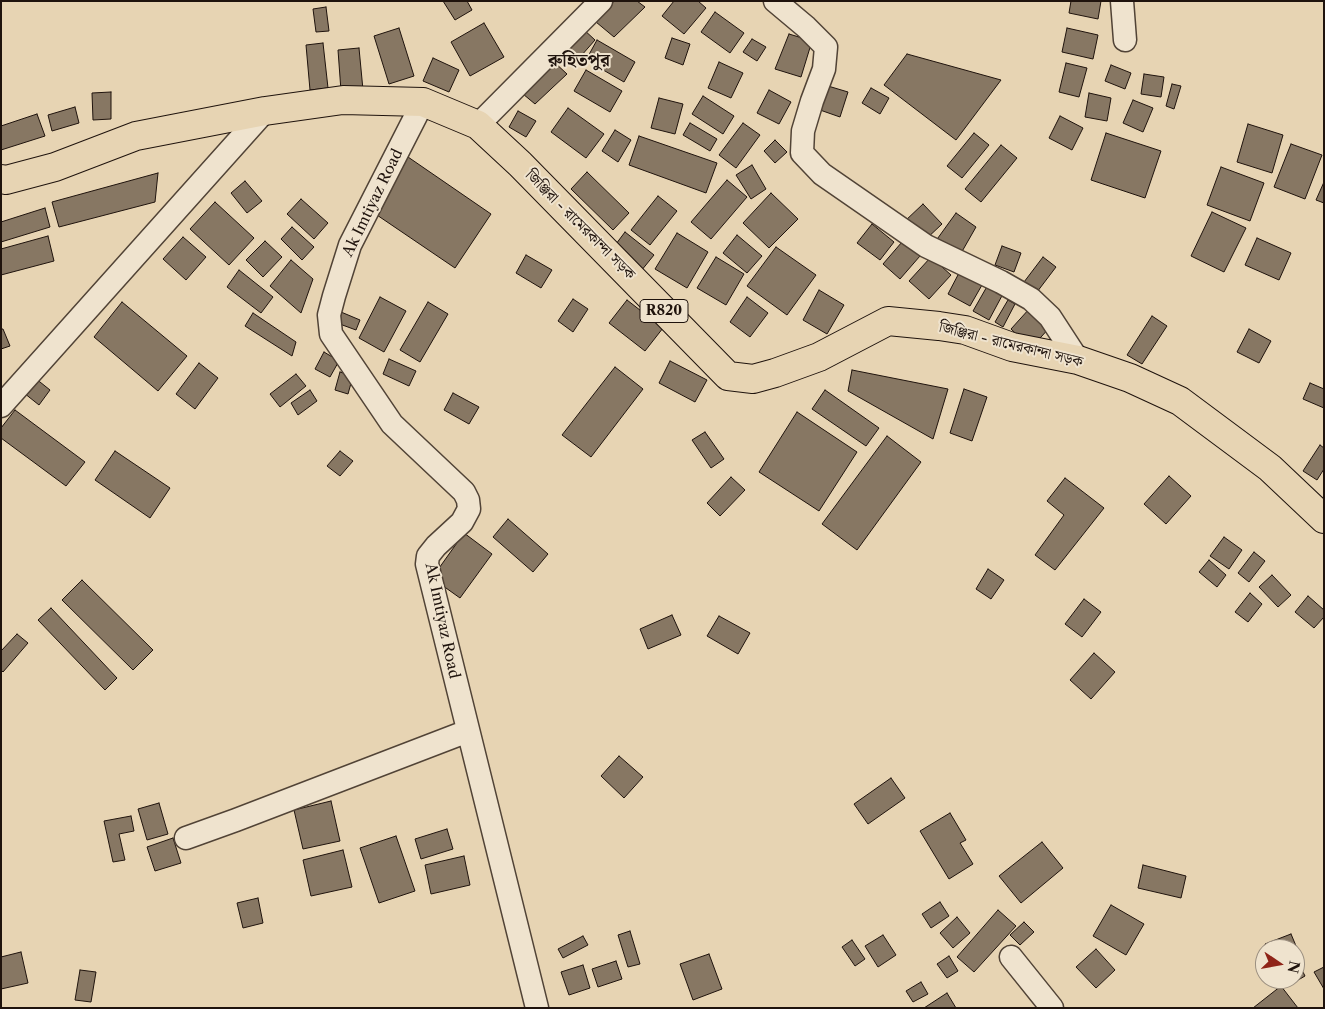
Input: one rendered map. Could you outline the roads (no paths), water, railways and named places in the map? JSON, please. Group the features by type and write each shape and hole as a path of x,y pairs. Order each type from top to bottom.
{"main road":[{"name":"জিঞ্জিরা - রামেরকান্দা সড়ক","path":"1,179 6,180 55,167 136,136 265,111 343,100 423,102 478,125 527,171 728,376 753,379 775,373 819,357 888,321 965,330 1012,347 1078,360 1130,378 1180,401 1270,468 1324,519"}],"street":[{"path":"478,125 601,1"},
{"path":"775,1 826,47 824,69 803,131 802,153 822,174 926,246 1001,282 1031,299 1050,317 1078,360"},
{"path":"1122,1 1125,40"},
{"name":"Ak Imtiyaz Road","path":"423,102 350,245 334,296 330,315 331,334 392,424 464,492 468,500 469,509 462,522 436,546 428,556 427,564 536,1008"},
{"path":"1,406 265,111"},
{"path":"186,838 468,731"},
{"path":"1011,957 1052,1008"}],"district":[{"name":"রুহিতপুর","path":"579,61"}]}
